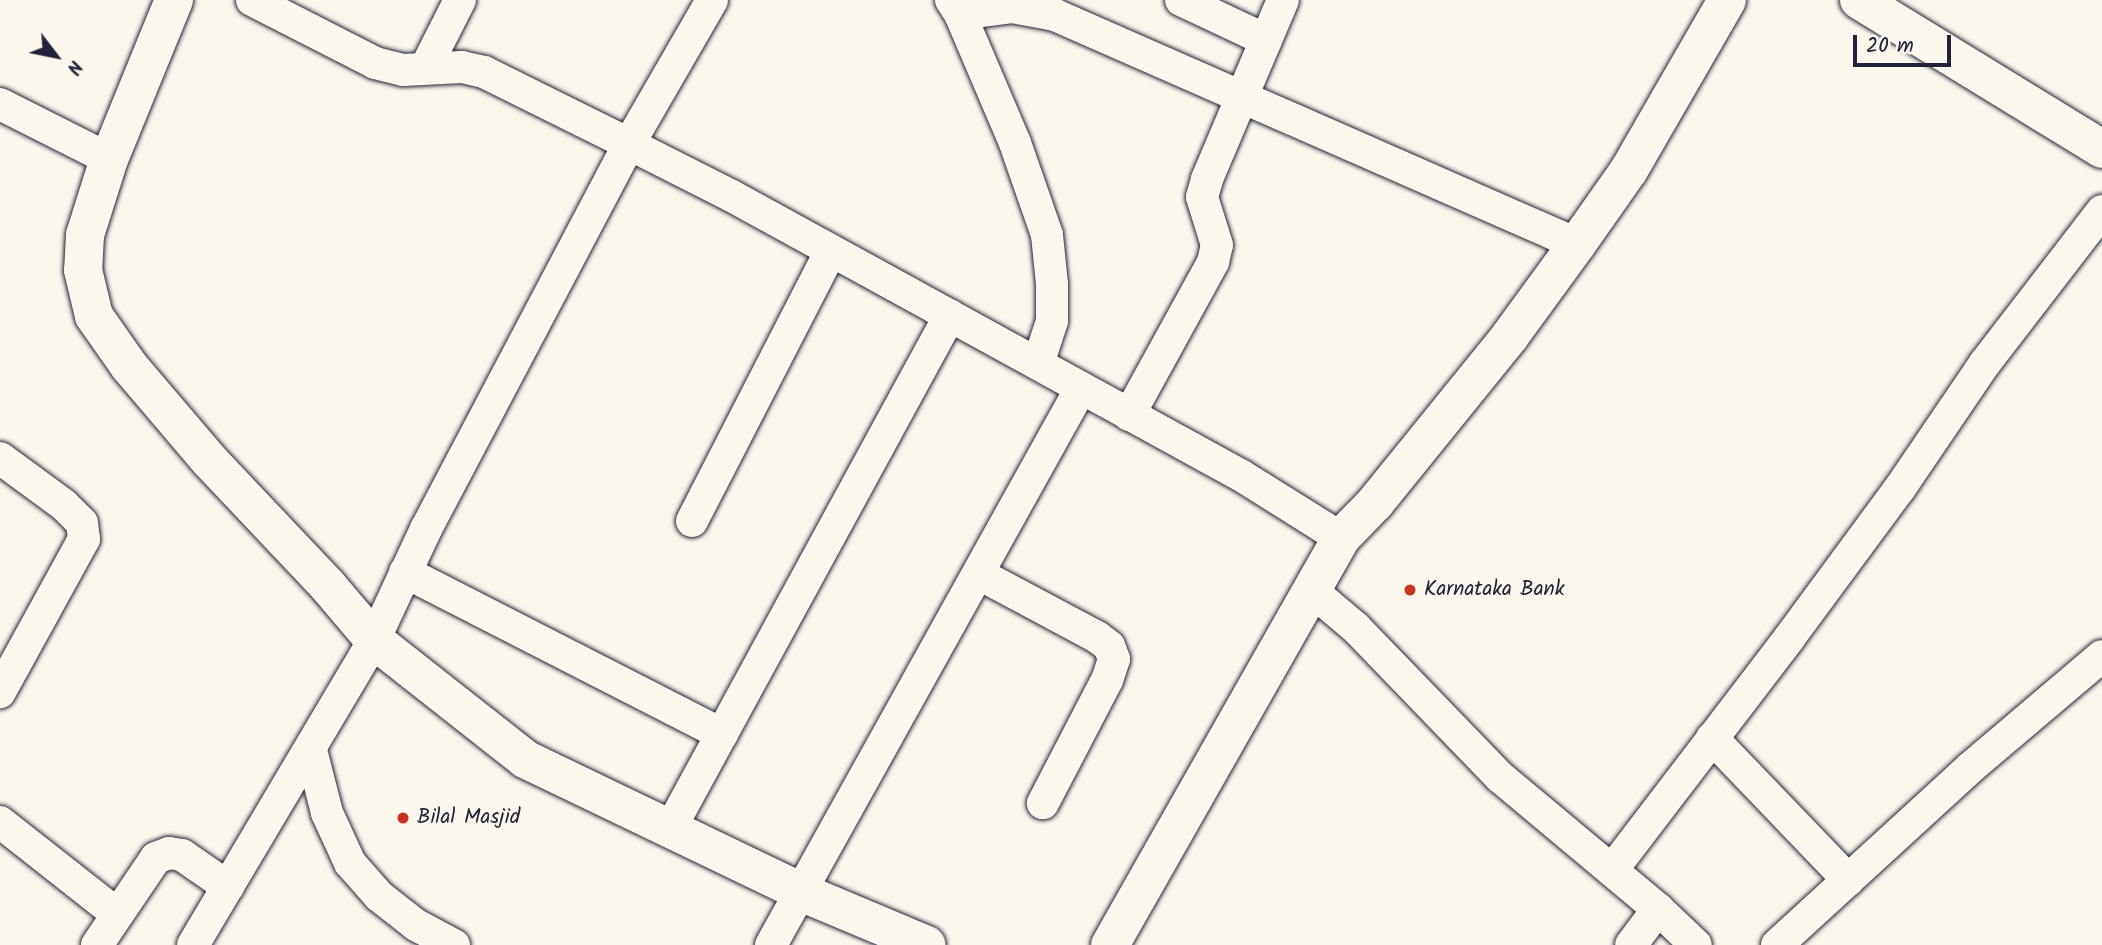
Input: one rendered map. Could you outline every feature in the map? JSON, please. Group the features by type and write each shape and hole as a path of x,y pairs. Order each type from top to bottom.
{"main road":[{"path":"174,0 109,159 85,235 83,270 94,316 129,366 209,460 328,586 374,640 526,759 803,893 927,945"},
{"path":"1110,945 1341,538 1375,503 1510,336 1577,244 1629,170 1727,0"},
{"path":"1859,0 2102,149"}],"street":[{"path":"253,0 374,63 402,70 462,67 484,72 629,144 950,315 1242,476 1341,538"},
{"path":"426,67 460,0"},
{"path":"193,945 374,640 405,572 629,144 712,0"},
{"path":"1181,0 1266,40"},
{"path":"1129,415 1213,262 1217,245 1202,197 1207,179 1283,0"},
{"path":"1038,364 1052,321 1052,284 1047,235 1015,142 955,7 1012,7 1055,15 1577,244"},
{"path":"0,104 109,159"},
{"path":"1612,870 1900,488 1985,363 2102,211"},
{"path":"692,521 831,251"},
{"path":"670,829 950,315"},
{"path":"771,945 803,893 1081,388"},
{"path":"0,458 64,505 82,523 84,539 0,692"},
{"path":"405,572 722,734"},
{"path":"979,574 1097,637 1109,646 1114,659 1107,680 1043,803"},
{"path":"1311,590 1356,628 1500,777 1658,909 1696,945"},
{"path":"1777,945 1970,768 2102,656"},
{"path":"1712,738 1848,880"},
{"path":"311,750 327,813 350,863 379,896 416,925 454,945"},
{"path":"0,822 117,914"},
{"path":"97,945 156,858 169,853 182,855 228,887"},
{"path":"1631,945 1658,909"}],"place":[{"name":"Karnataka Bank","path":"1410,590"},
{"name":"Bilal Masjid","path":"403,818"}]}
